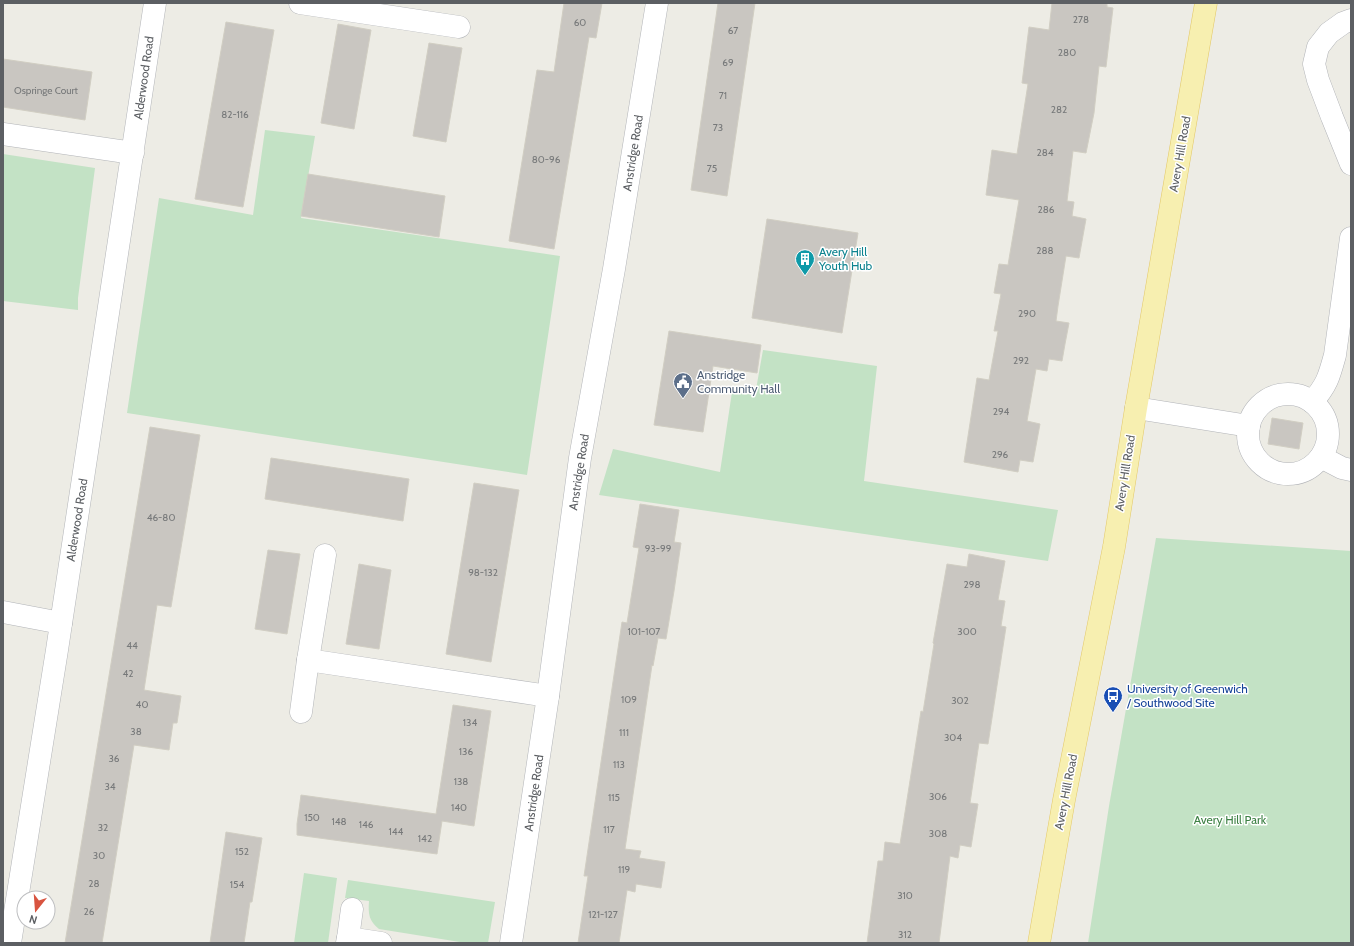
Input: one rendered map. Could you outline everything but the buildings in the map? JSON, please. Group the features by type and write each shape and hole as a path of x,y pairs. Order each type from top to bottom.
{"main road":[{"name":"Avery Hill Road","path":"1040,943 1064,800 1114,547 1136,408 1206,3"}],"street":[{"name":"Alderwood Road","path":"10,943 11,884 61,623 155,3"},
{"path":"300,3 459,27"},
{"name":"Anstridge Road","path":"511,943 548,696 580,458 614,269 657,3"},
{"path":"1351,20 1343,23 1328,33 1318,46 1314,64 1329,110 1351,164"},
{"path":"3,134 133,153"},
{"path":"1312,402 1324,388 1331,372 1335,355 1351,238"},
{"path":"1286,394 1300,396 1312,402 1319,409 1324,418 1328,438 1326,448 1321,457 1313,466 1303,471 1291,474 1278,473 1267,468 1258,460 1251,450 1248,439 1249,426 1254,414 1262,404 1273,397 1286,394"},
{"path":"1136,408 1249,426"},
{"path":"1321,457 1342,468 1351,470"},
{"path":"300,712 325,555"},
{"path":"3,612 61,623"},
{"path":"308,660 548,696"},
{"path":"352,909 347,940 381,943"}],"green space":[{"path":"265,130 315,136 301,218 560,256 527,475 127,413 159,198 253,215"},
{"path":"3,154 95,168 78,298 78,310 3,301"},
{"path":"763,350 877,366 864,481 1058,510 1048,561 599,495 613,449 720,472 732,392 755,395"},
{"name":"Avery Hill Park","path":"1156,538 1351,551 1351,943 1088,943 1109,806"},
{"path":"304,873 337,878 328,943 294,943"},
{"path":"348,880 495,902 488,943 466,943 379,929 371,920 369,901 345,898"}],"place":[{"name":"Avery Hill Youth Hub","path":"805,276"},
{"name":"Anstridge Community Hall","path":"683,399"},
{"name":"University of Greenwich / Southwood Site","path":"1113,713"}]}
